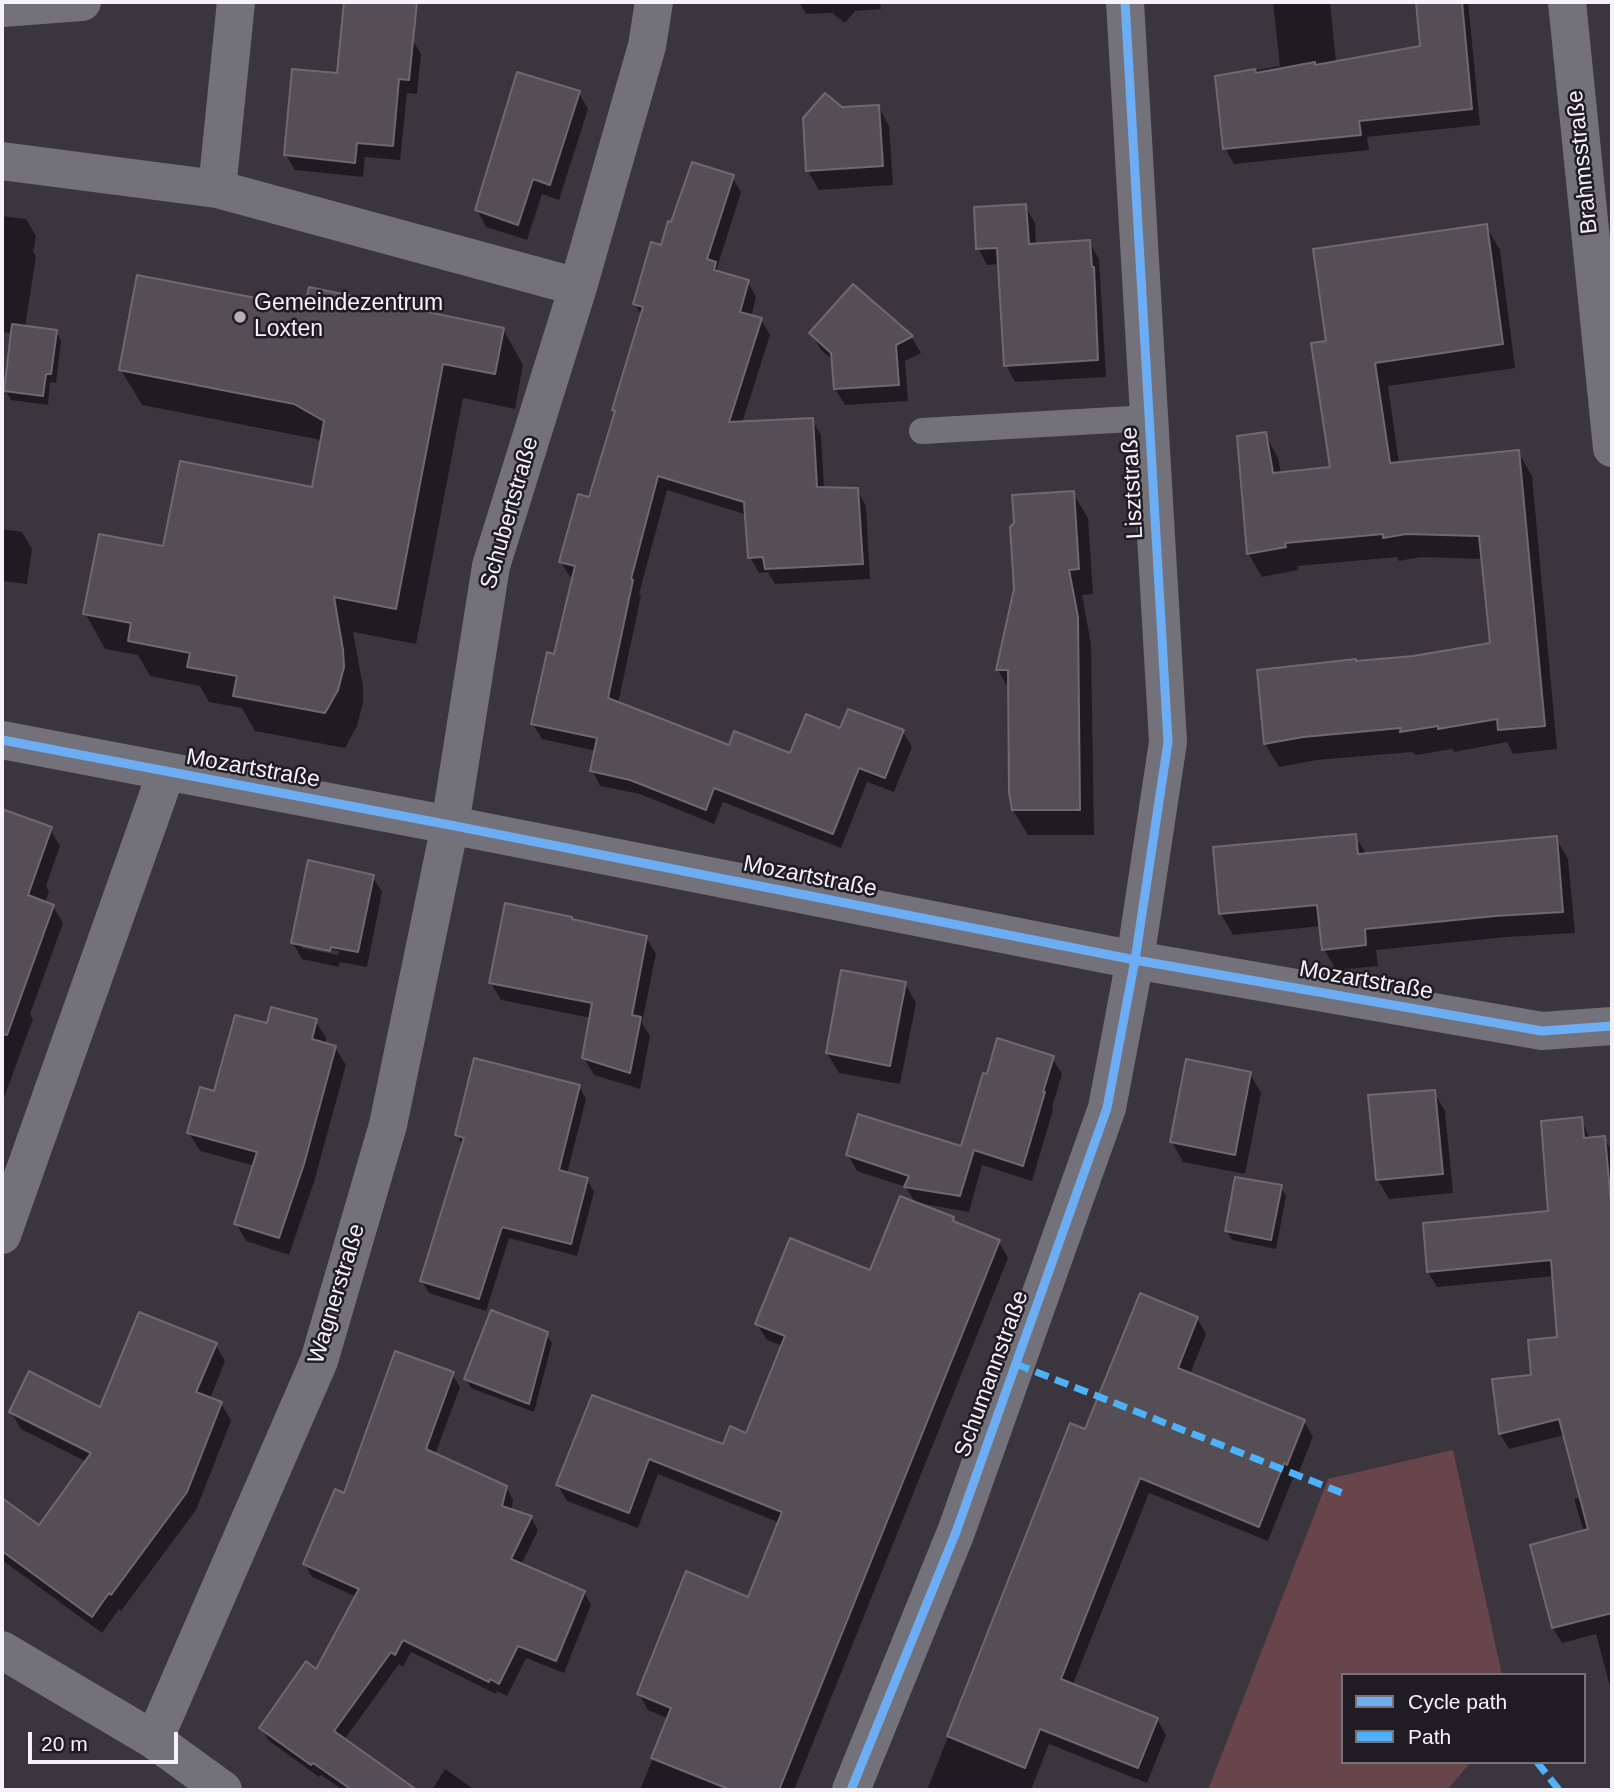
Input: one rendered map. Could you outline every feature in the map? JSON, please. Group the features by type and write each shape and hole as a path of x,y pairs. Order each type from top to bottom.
{"street":[{"path":"2,8 82,2"},
{"path":"217,189 236,2"},
{"name":"Schubertstraße","path":"450,825 491,566 578,287 647,46 654,2"},
{"name":"Lisztstraße","path":"1125,2 1168,742 1135,960"},
{"name":"Brahmsstraße","path":"1568,2 1612,448"},
{"path":"2,161 217,189 578,287"},
{"name":"Mozartstraße","path":"2,740 1135,960 1542,1031 1612,1026"},
{"name":"Mozartstraße","path":"2,1235 166,773"},
{"name":"Wagnerstraße","path":"155,1740 319,1361 388,1125 450,825"},
{"name":"Schumannstraße","path":"851,1790 956,1532 1107,1108 1135,960"},
{"path":"2,1650 155,1740 223,1790"}],"lane":[{"name":"Lisztstraße","path":"922,430 1149,418"}],"shaded area":[{"path":"1453,1450 1502,1673 1341,1673 1341,1764 1469,1764 1447,1790 1208,1790 1328,1479"}],"building":[{"path":"344,2 417,2 409,80 399,79 393,146 357,143 355,163 284,155 292,69 337,73"},
{"path":"1416,2 1462,2 1472,109 1359,121 1361,135 1223,149 1215,76 1255,69 1256,73 1315,62 1315,65 1420,46"},
{"path":"517,72 580,91 550,185 533,179 518,225 475,210"},
{"path":"825,93 842,107 879,105 883,166 806,171 803,118"},
{"path":"692,162 734,175 707,259 716,262 714,270 749,280 740,312 762,318 729,422 813,418 817,487 858,488 863,564 765,569 763,557 748,558 744,502 658,476 631,579 633,580 608,698 729,745 734,731 790,753 806,714 840,728 848,709 904,730 885,778 859,768 833,834 714,788 706,810 630,780 590,771 597,738 531,724 547,652 554,654 575,566 559,562 578,494 589,497 615,411 612,410 643,307 633,304 651,242 661,245"},
{"path":"1026,204 1029,244 1090,240 1094,267 1098,360 1004,366 997,248 976,249 974,207"},
{"path":"1487,224 1503,344 1375,363 1390,463 1519,450 1545,726 1498,730 1497,719 1438,729 1438,726 1400,732 1401,728 1303,737 1264,744 1257,670 1356,659 1413,656 1490,643 1479,536 1406,534 1383,538 1383,534 1285,543 1286,547 1247,554 1237,436 1266,432 1273,473 1330,467 1311,343 1326,341 1313,249"},
{"path":"137,275 292,305 293,298 306,300 309,287 504,328 495,374 443,364 396,609 334,597 344,667 338,690 325,713 233,696 237,676 187,667 190,653 128,641 131,623 83,614 99,534 163,546 180,461 312,487 324,421 294,404 119,370"},
{"path":"853,284 913,336 896,345 899,385 834,389 831,353 809,333"},
{"path":"12,324 57,330 51,374 46,374 43,396 4,391"},
{"path":"1074,491 1079,569 1069,570 1078,617 1080,810 1012,810 1009,792 1008,670 996,670 1014,589 1010,527 1014,523 1012,495"},
{"path":"2,809 52,827 28,895 54,905 7,1035 2,1034"},
{"path":"1356,834 1358,854 1557,836 1563,912 1365,929 1366,945 1322,950 1317,905 1219,914 1213,847"},
{"path":"308,860 374,875 358,952 331,947 330,951 291,943"},
{"path":"505,903 647,936 632,1015 641,1017 630,1073 582,1058 592,1003 489,983"},
{"path":"841,970 906,982 890,1066 826,1053"},
{"path":"271,1007 317,1019 312,1039 336,1046 304,1164 279,1238 234,1224 257,1152 187,1133 200,1087 214,1091 235,1015 267,1023"},
{"path":"997,1038 1054,1056 1023,1166 974,1150 960,1196 904,1187 909,1176 846,1155 858,1114 961,1146 983,1073 987,1074"},
{"path":"474,1058 580,1085 559,1170 588,1178 571,1244 502,1227 479,1299 420,1281 464,1138 455,1135"},
{"path":"1186,1059 1251,1072 1235,1155 1170,1142"},
{"path":"1435,1090 1443,1174 1376,1180 1368,1095"},
{"path":"1582,1117 1584,1138 1605,1136 1612,1214 1612,1613 1552,1628 1530,1545 1588,1529 1559,1419 1499,1434 1492,1379 1531,1375 1528,1340 1557,1337 1551,1260 1427,1272 1423,1223 1548,1211 1541,1121"},
{"path":"1235,1177 1282,1185 1271,1240 1225,1231"},
{"path":"900,1196 954,1217 953,1221 1000,1240 779,1790 731,1790 651,1758 671,1708 637,1694 686,1571 748,1597 782,1512 649,1459 629,1513 556,1485 592,1395 723,1444 730,1426 746,1433 785,1336 755,1324 790,1238 870,1270"},
{"path":"1140,1293 1198,1317 1178,1368 1305,1420 1287,1465 1284,1463 1259,1527 1140,1478 1061,1679 1158,1718 1138,1768 1040,1729 1025,1768 947,1736 1070,1423 1085,1429"},
{"path":"491,1310 548,1332 529,1404 464,1379"},
{"path":"139,1312 217,1343 196,1392 222,1402 187,1492 92,1617 2,1551 2,1498 39,1525 91,1453 9,1412 29,1371 100,1407"},
{"path":"395,1351 454,1372 426,1449 507,1486 502,1506 532,1516 511,1559 585,1591 556,1661 518,1646 499,1684 490,1679 489,1682 403,1640 395,1655 391,1652 334,1731 417,1790 352,1790 259,1728 306,1661 316,1669 359,1589 303,1564 335,1489 344,1493"}],"marked path":[{"path":"1016,1364 1345,1494"},
{"path":"1539,1764 1559,1790"}],"cycle path":[{"path":"851,1790 956,1532 1107,1108 1135,960 1168,742 1125,2"},
{"path":"2,740 1135,960 1542,1031 1612,1026"}],"place":[{"name":"Gemeindezentrum Loxten","path":"240,317"}]}
